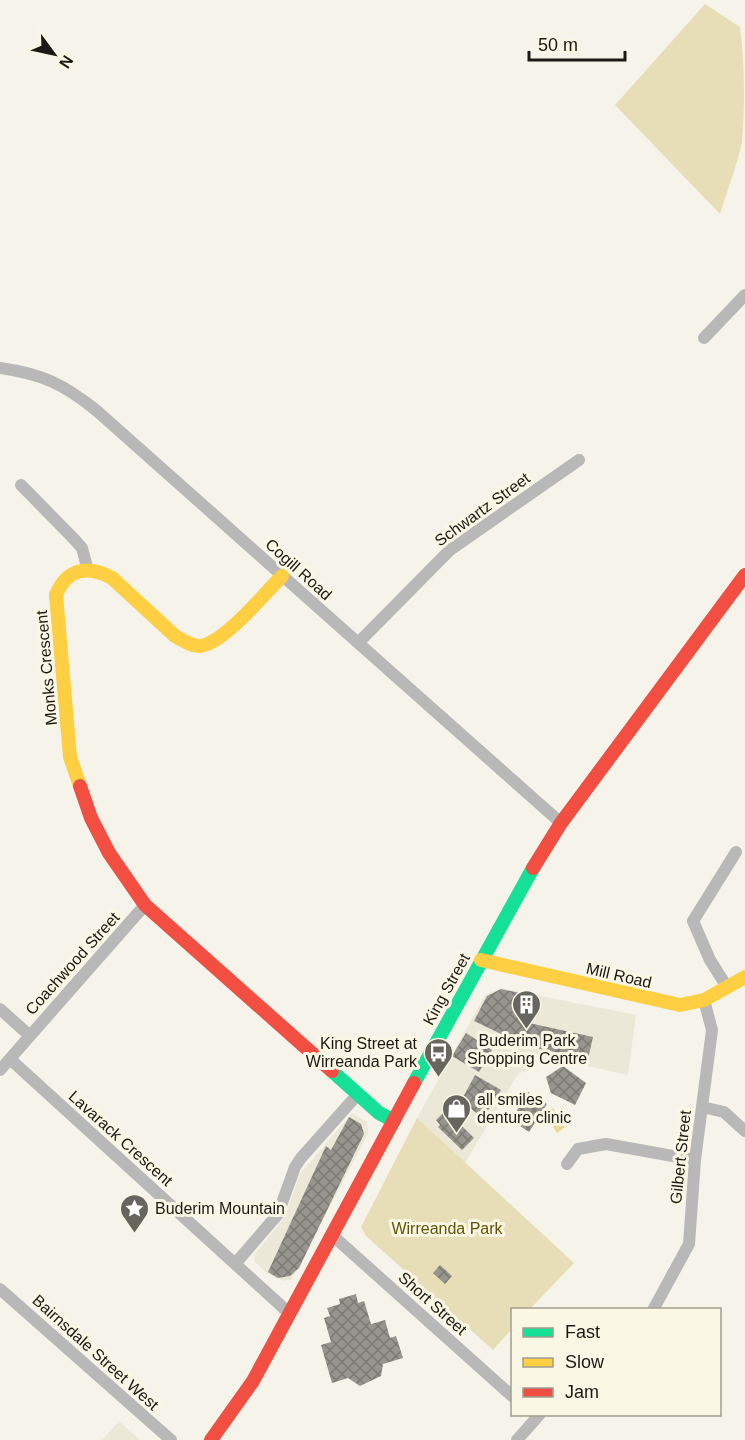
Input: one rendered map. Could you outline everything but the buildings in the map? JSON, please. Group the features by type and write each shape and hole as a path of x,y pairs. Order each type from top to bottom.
{"street":[{"path":"704,338 745,295"},
{"name":"Cogill Road","path":"0,368 33,373 72,390 561,823"},
{"name":"Schwartz Street","path":"358,643 450,550 579,460"},
{"path":"21,485 74,538 82,548 87,567 101,571 112,578 175,636 186,643 200,646 223,634 282,576"},
{"name":"Monks Crescent","path":"87,567 72,571 64,577 56,596 70,757 91,818 109,853 145,905"},
{"name":"King Street","path":"211,1440 253,1381 481,960 561,823 745,575"},
{"path":"727,987 710,960 693,921 736,852"},
{"path":"145,905 358,1094 380,1113 394,1121"},
{"name":"Coachwood Street","path":"0,1070 145,905"},
{"name":"Mill Road","path":"481,960 680,1005 704,1000 745,977"},
{"name":"Gilbert Street","path":"653,1308 689,1244 695,1160 712,1030 704,1000"},
{"path":"0,1009 29,1035"},
{"name":"Lavarack Crescent","path":"10,1059 290,1313"},
{"path":"236,1264 278,1214 295,1167 301,1158 358,1094"},
{"path":"702,1107 724,1112 745,1131"},
{"path":"567,1164 578,1149 606,1144 695,1160"},
{"name":"Short Street","path":"332,1235 511,1394"},
{"name":"Bairnsdale Street West","path":"0,1288 171,1440"},
{"path":"518,1440 536,1416"}],"shaded area":[{"path":"500,988 636,1015 628,1075 551,1058 518,1074 465,1163 417,1118 485,995"},
{"path":"352,1113 367,1122 368,1134 291,1280 283,1281 268,1274 255,1262 254,1255 286,1215 299,1175"},
{"path":"119,1421 140,1440 102,1440"}],"green space":[{"path":"705,4 740,27 743,55 742,142 720,214 615,105"},
{"name":"Wirreanda Park","path":"417,1118 574,1263 531,1308 511,1308 511,1330 493,1350 366,1236 361,1227"}],"water":[{"path":"553,1108 565,1127 557,1133 545,1113"}],"traffic: fast":[{"path":"414,1083 533,868"},
{"path":"332,1071 379,1113 394,1121"}],"traffic: slow":[{"path":"80,786 70,757 56,595 66,579 72,574 87,571 95,571 112,578 175,636 201,646 222,636 233,627 282,576"},
{"path":"481,960 680,1005 704,1000 745,977"}],"traffic: jam":[{"path":"533,868 561,823 745,575"},
{"path":"80,786 91,818 109,853 145,905 332,1071"},
{"path":"211,1440 253,1381 414,1083"}],"place":[{"name":"Buderim Park Shopping Centre","path":"527,1030"},
{"name":"King Street at Wirreanda Park","path":"438,1078"},
{"name":"all smiles denture clinic","path":"456,1134"},
{"name":"Buderim Mountain","path":"134,1234"}]}
